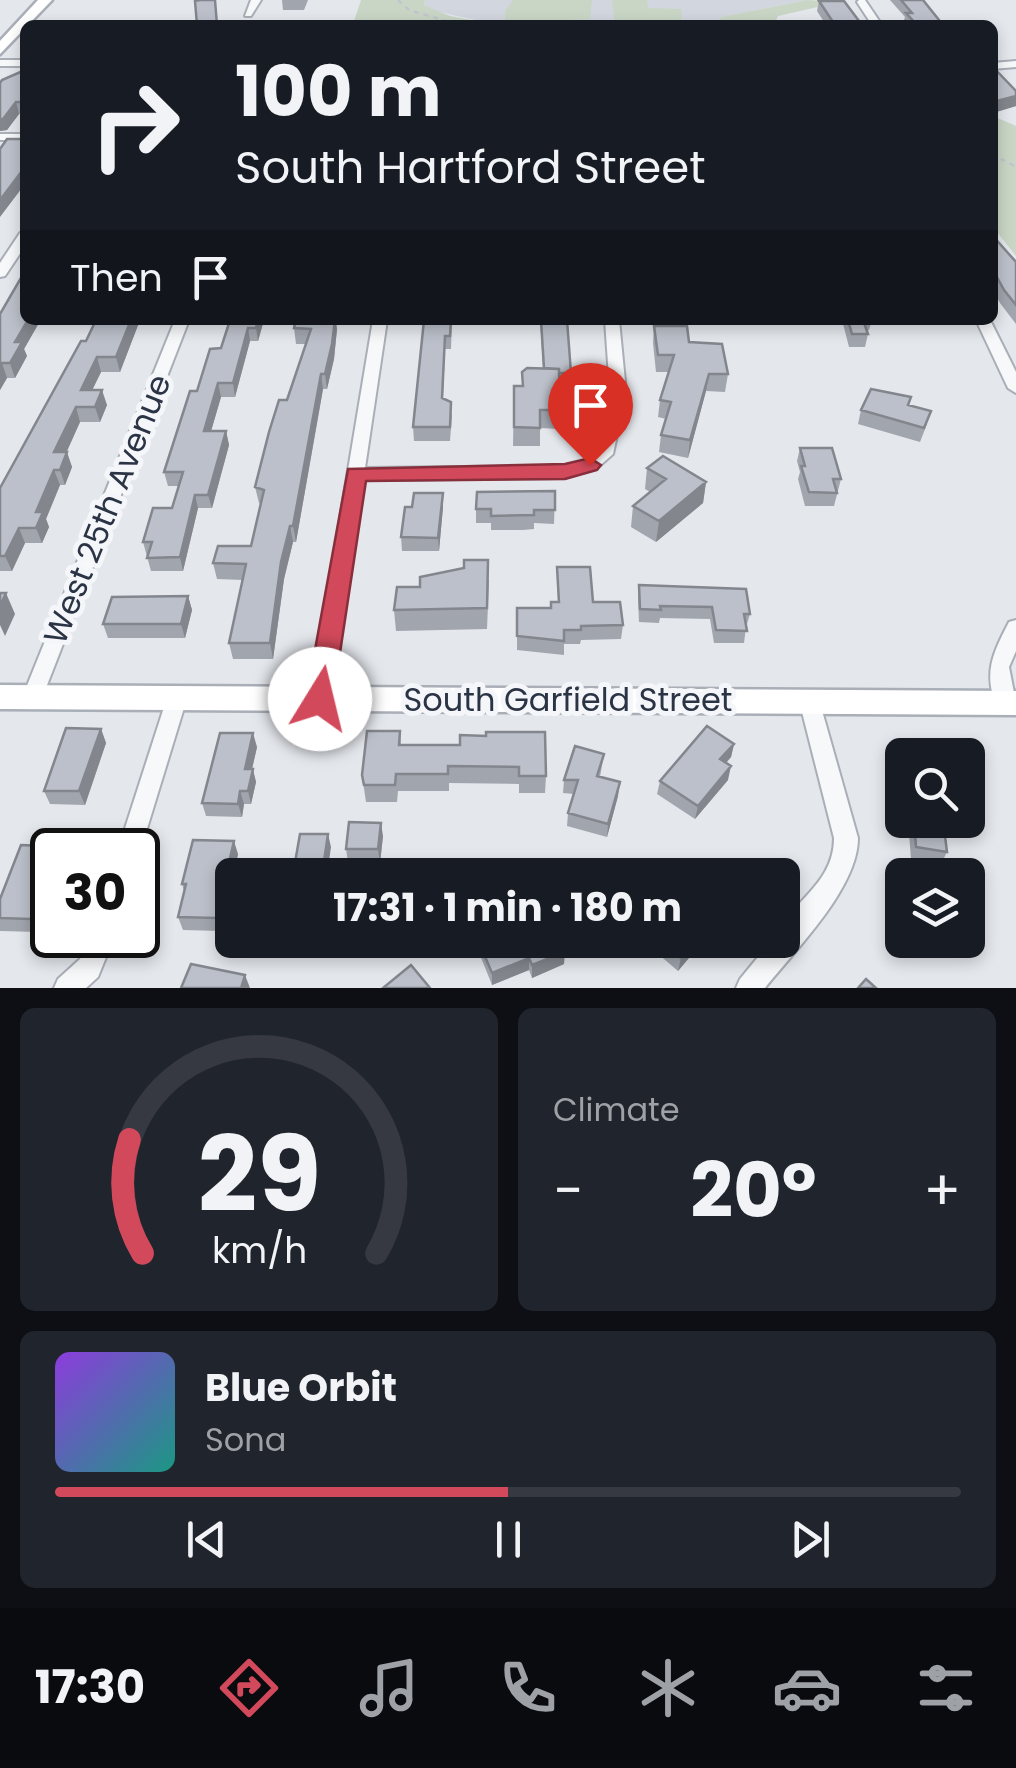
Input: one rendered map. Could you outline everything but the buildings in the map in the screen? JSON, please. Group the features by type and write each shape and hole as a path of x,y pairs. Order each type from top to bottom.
{"street":[{"path":"27,20 45,0"},
{"path":"248,14 256,0"},
{"path":"0,50 20,28"},
{"path":"0,272 20,243"},
{"name":"West 25th Avenue","path":"32,698 180,325"},
{"path":"320,699 379,325"},
{"path":"356,474 565,472 590,465 605,454 617,404 612,325"},
{"path":"985,325 1016,388"},
{"path":"1011,703 998,667 1016,627"},
{"name":"South Garfield Street","path":"0,698 1011,703"},
{"path":"137,828 177,698"},
{"path":"750,988 836,878 846,857 846,838 809,700"},
{"path":"68,988 89,968 93,958"}],"path":[{"path":"398,0 409,10 443,20"},
{"path":"762,20 763,16"}],"shaded area":[{"path":"425,0 807,0 719,20 476,20 424,5"}],"green space":[{"path":"361,0 425,0 424,5 471,20 354,20"},
{"path":"513,0 592,0 590,19 505,20 505,11"},
{"path":"612,0 647,0 648,8 681,9 682,20 614,20"},
{"path":"807,0 840,2 778,16 776,20 719,20"},
{"path":"998,118 1016,126 1016,256 998,233"}],"route":[{"path":"320,699 356,474 565,472 590,465"}]}
